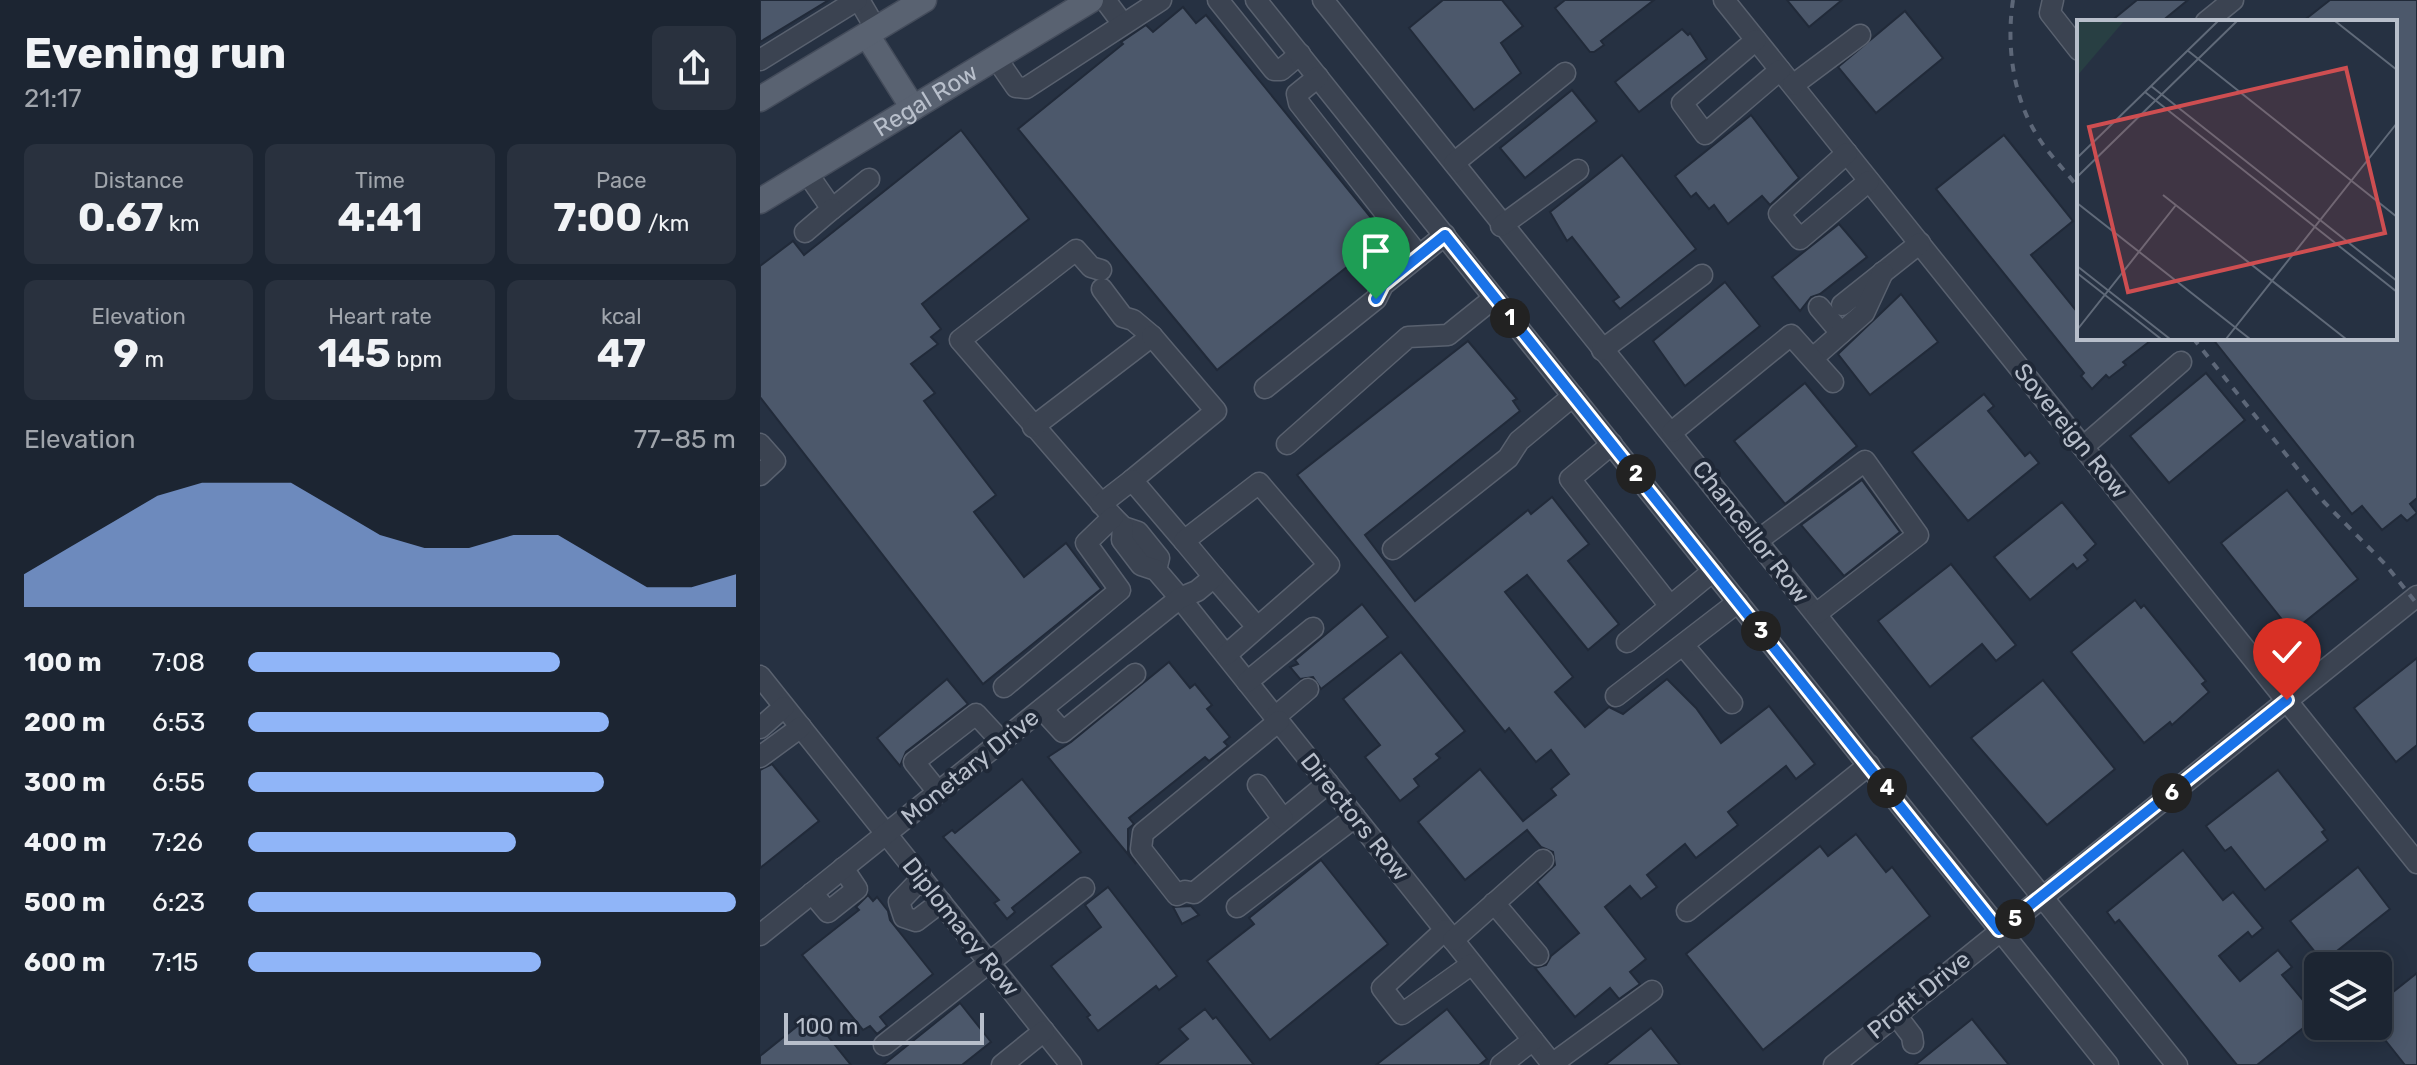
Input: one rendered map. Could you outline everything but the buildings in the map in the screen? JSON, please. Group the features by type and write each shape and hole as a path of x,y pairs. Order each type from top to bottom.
{"main road":[{"name":"Regal Row","path":"760,201 1091,0"},
{"path":"760,99 871,32 908,4"},
{"path":"871,32 913,108"}],"street":[{"path":"760,60 858,0 871,32"},
{"path":"1105,0 1123,24"},
{"path":"996,58 1016,87 1026,88 1161,0"},
{"path":"1218,0 1274,70 1281,70 1300,54"},
{"path":"1256,0 1869,765 2097,1061"},
{"name":"Chancellor Row","path":"1323,0 1501,226 1672,432 2177,1065"},
{"name":"Sovereign Row","path":"1724,0 2417,863"},
{"path":"2053,0 2050,13 2077,47"},
{"path":"2208,20 2233,0"},
{"path":"1756,40 1682,103 1705,134 1786,78 1860,35"},
{"path":"1454,163 1565,73"},
{"path":"1318,77 1297,94 1299,103 1419,256"},
{"path":"1847,153 1779,214 1800,239 1869,181"},
{"path":"1501,226 1578,170"},
{"path":"807,173 832,209"},
{"path":"805,232 869,179"},
{"path":"1265,388 1376,299 1383,285 1445,235"},
{"path":"1842,305 1920,243"},
{"name":"Directors Row","path":"1152,336 1133,320 1123,317 1099,277 1076,250 960,340 1112,516 1122,540 1141,565 1156,570 1180,598 1553,1065"},
{"path":"1813,358 1864,313 1883,272"},
{"path":"1602,350 1702,275"},
{"path":"1287,444 1408,337 1448,335 1494,298"},
{"path":"1819,307 1841,333"},
{"path":"1672,432 1791,335 1833,382"},
{"path":"1004,687 1120,590 1086,543 1112,516 1132,480 1216,411 1152,336 1033,427"},
{"path":"2083,447 2181,362"},
{"path":"1393,549 1508,458 1519,441 1573,396"},
{"path":"760,444 775,461 760,475"},
{"path":"1612,444 1570,479 1670,606"},
{"path":"1757,541 1865,461 1918,535 1816,614"},
{"path":"1132,480 1257,627"},
{"path":"1184,541 1259,483 1329,565 1226,655"},
{"path":"1627,642 1713,571"},
{"name":"Monetary Drive","path":"760,935 1180,598 1197,591 1214,577"},
{"name":"Profit Drive","path":"1834,1065 2417,596"},
{"path":"1616,696 1738,602"},
{"path":"1247,682 1313,628"},
{"path":"1683,645 1732,703"},
{"path":"1042,709 1063,732 1135,674"},
{"name":"Diplomacy Row","path":"760,676 1044,1031 1062,1062"},
{"path":"1308,689 1143,833 1141,849 1177,895 1185,891 1194,893 1328,783"},
{"path":"760,728 784,707"},
{"path":"938,792 914,762 976,714 1001,741"},
{"path":"760,757 801,727"},
{"path":"1687,911 1869,765"},
{"path":"1258,785 1283,819"},
{"path":"1237,907 1355,817"},
{"path":"1472,964 1402,1014 1382,988 1494,903 1543,860"},
{"path":"922,878 899,902 904,917 916,921 941,902"},
{"path":"884,1045 1084,888"},
{"path":"1494,903 1538,955"},
{"path":"1553,1065 1652,991"},
{"path":"1896,1015 1912,1036 1913,1043"},
{"path":"1002,1065 1026,1057 1044,1031"},
{"path":"1506,1064 1533,1040"}],"railway":[{"path":"2013,0 2011,54 2023,108 2040,140 2077,187"},
{"path":"2195,340 2324,502 2385,564 2417,604"}],"route":[{"path":"1376,299 1383,285 1445,235 1999,930 2287,700"}]}
